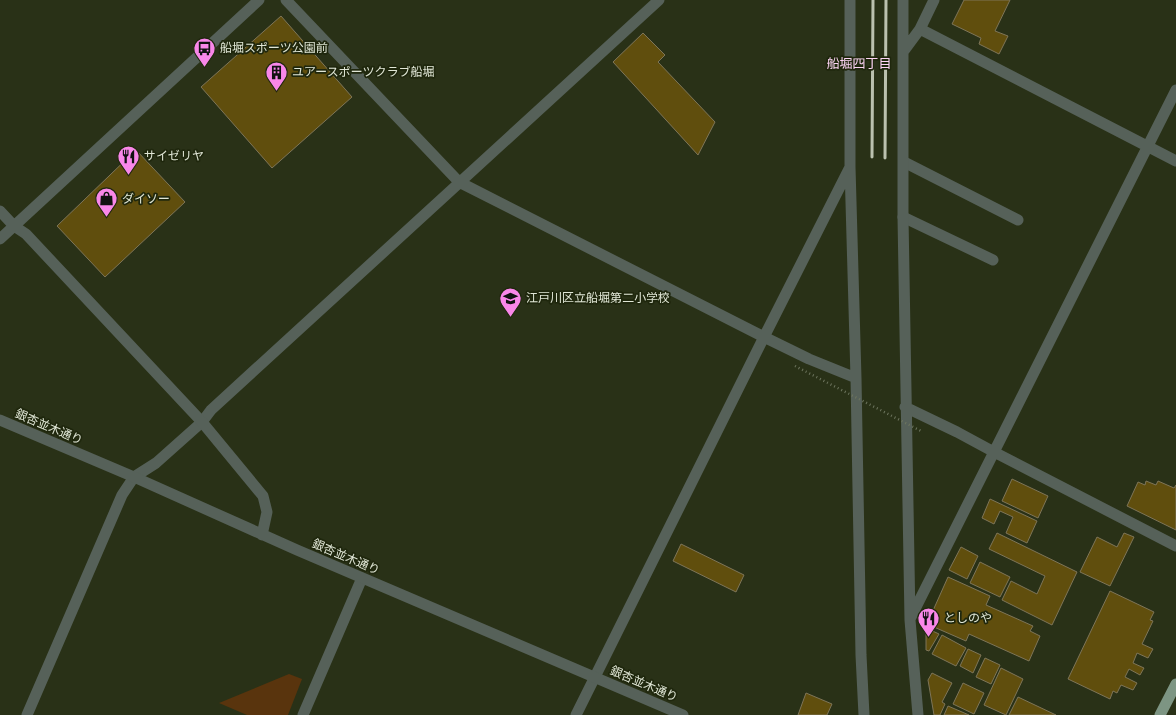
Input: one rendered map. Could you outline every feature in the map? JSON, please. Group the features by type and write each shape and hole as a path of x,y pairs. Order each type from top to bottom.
{"main road":[{"path":"1160,715 1176,684"}],"street":[{"path":"0,239 259,0"},
{"path":"286,0 459,182 764,337 809,359 856,378"},
{"path":"27,715 122,495 134,477 156,463 202,422 211,410 659,0"},
{"path":"850,0 850,167 856,378 861,655 864,715"},
{"path":"904,0 903,218 905,407 910,620 918,715"},
{"path":"903,52 920,29 934,0"},
{"path":"920,29 1176,161"},
{"path":"910,620 1176,90"},
{"path":"904,162 1018,220"},
{"path":"576,715 850,167"},
{"path":"0,211 14,226 26,234 202,422 263,496 267,512 262,535"},
{"path":"903,218 993,260"},
{"path":"905,407 957,432 1176,546"},
{"name":"銀杏並木通り","path":"0,420 134,477 262,535 683,715"},
{"path":"303,715 362,578"}],"path":[{"path":"795,366 923,432"}],"shaded area":[{"path":"289,674 302,679 288,715 247,715 219,703"}],"building":[{"path":"964,0 1010,0 995,31 1008,36 999,54 979,44 981,38 952,24"},
{"name":"ユアースポーツクラブ船堀","path":"281,16 352,97 272,168 201,87"},
{"path":"643,33 665,55 658,62 715,122 698,155 613,62"},
{"path":"136,150 185,202 105,277 57,226"},
{"path":"1012,479 1048,496 1038,518 1002,501"},
{"path":"1146,481 1156,485 1158,481 1174,488 1176,485 1176,530 1127,506 1138,482 1145,485"},
{"path":"990,499 1037,521 1027,543 1006,533 1013,517 1000,511 994,524 982,518"},
{"path":"997,533 1077,572 1052,625 1002,600 1011,581 1037,594 1045,576 989,549"},
{"path":"1124,533 1134,537 1110,586 1080,572 1097,537 1117,547"},
{"path":"681,544 744,575 736,592 673,561"},
{"path":"961,547 978,556 967,579 949,570"},
{"path":"980,562 1010,577 1000,597 970,583"},
{"path":"948,577 990,596 986,605 1033,626 1030,631 1040,636 1029,661 969,634 966,641 927,624"},
{"path":"1110,591 1154,612 1150,620 1153,621 1142,644 1153,649 1148,658 1137,653 1133,663 1144,668 1140,675 1129,669 1125,677 1137,683 1133,690 1121,685 1117,693 1113,691 1110,699 1068,679"},
{"path":"926,628 939,634 929,651 926,650"},
{"path":"942,635 966,648 956,666 932,654"},
{"path":"968,649 981,655 973,673 960,666"},
{"path":"985,658 1000,665 991,684 976,677"},
{"path":"1001,668 1023,679 1006,715 984,705"},
{"path":"932,673 952,683 942,702 945,704 940,715 934,715 928,680"},
{"path":"963,683 984,693 974,714 953,704"},
{"path":"806,693 832,704 827,715 798,715"},
{"path":"1018,697 1056,715 1009,715"},
{"path":"948,706 969,715 944,715"}],"railway":[{"path":"872,157 873,0"},
{"path":"885,158 886,0"}],"place":[{"name":"船堀スポーツ公園前","path":"205,68"},
{"name":"ユアースポーツクラブ船堀","path":"277,92"},
{"name":"サイゼリヤ","path":"129,176"},
{"name":"ダイソー","path":"107,218"},
{"name":"江戸川区立船堀第二小学校","path":"511,318"},
{"name":"としのや","path":"928,638"}],"district":[{"name":"船堀四丁目","path":"859,63"}]}
